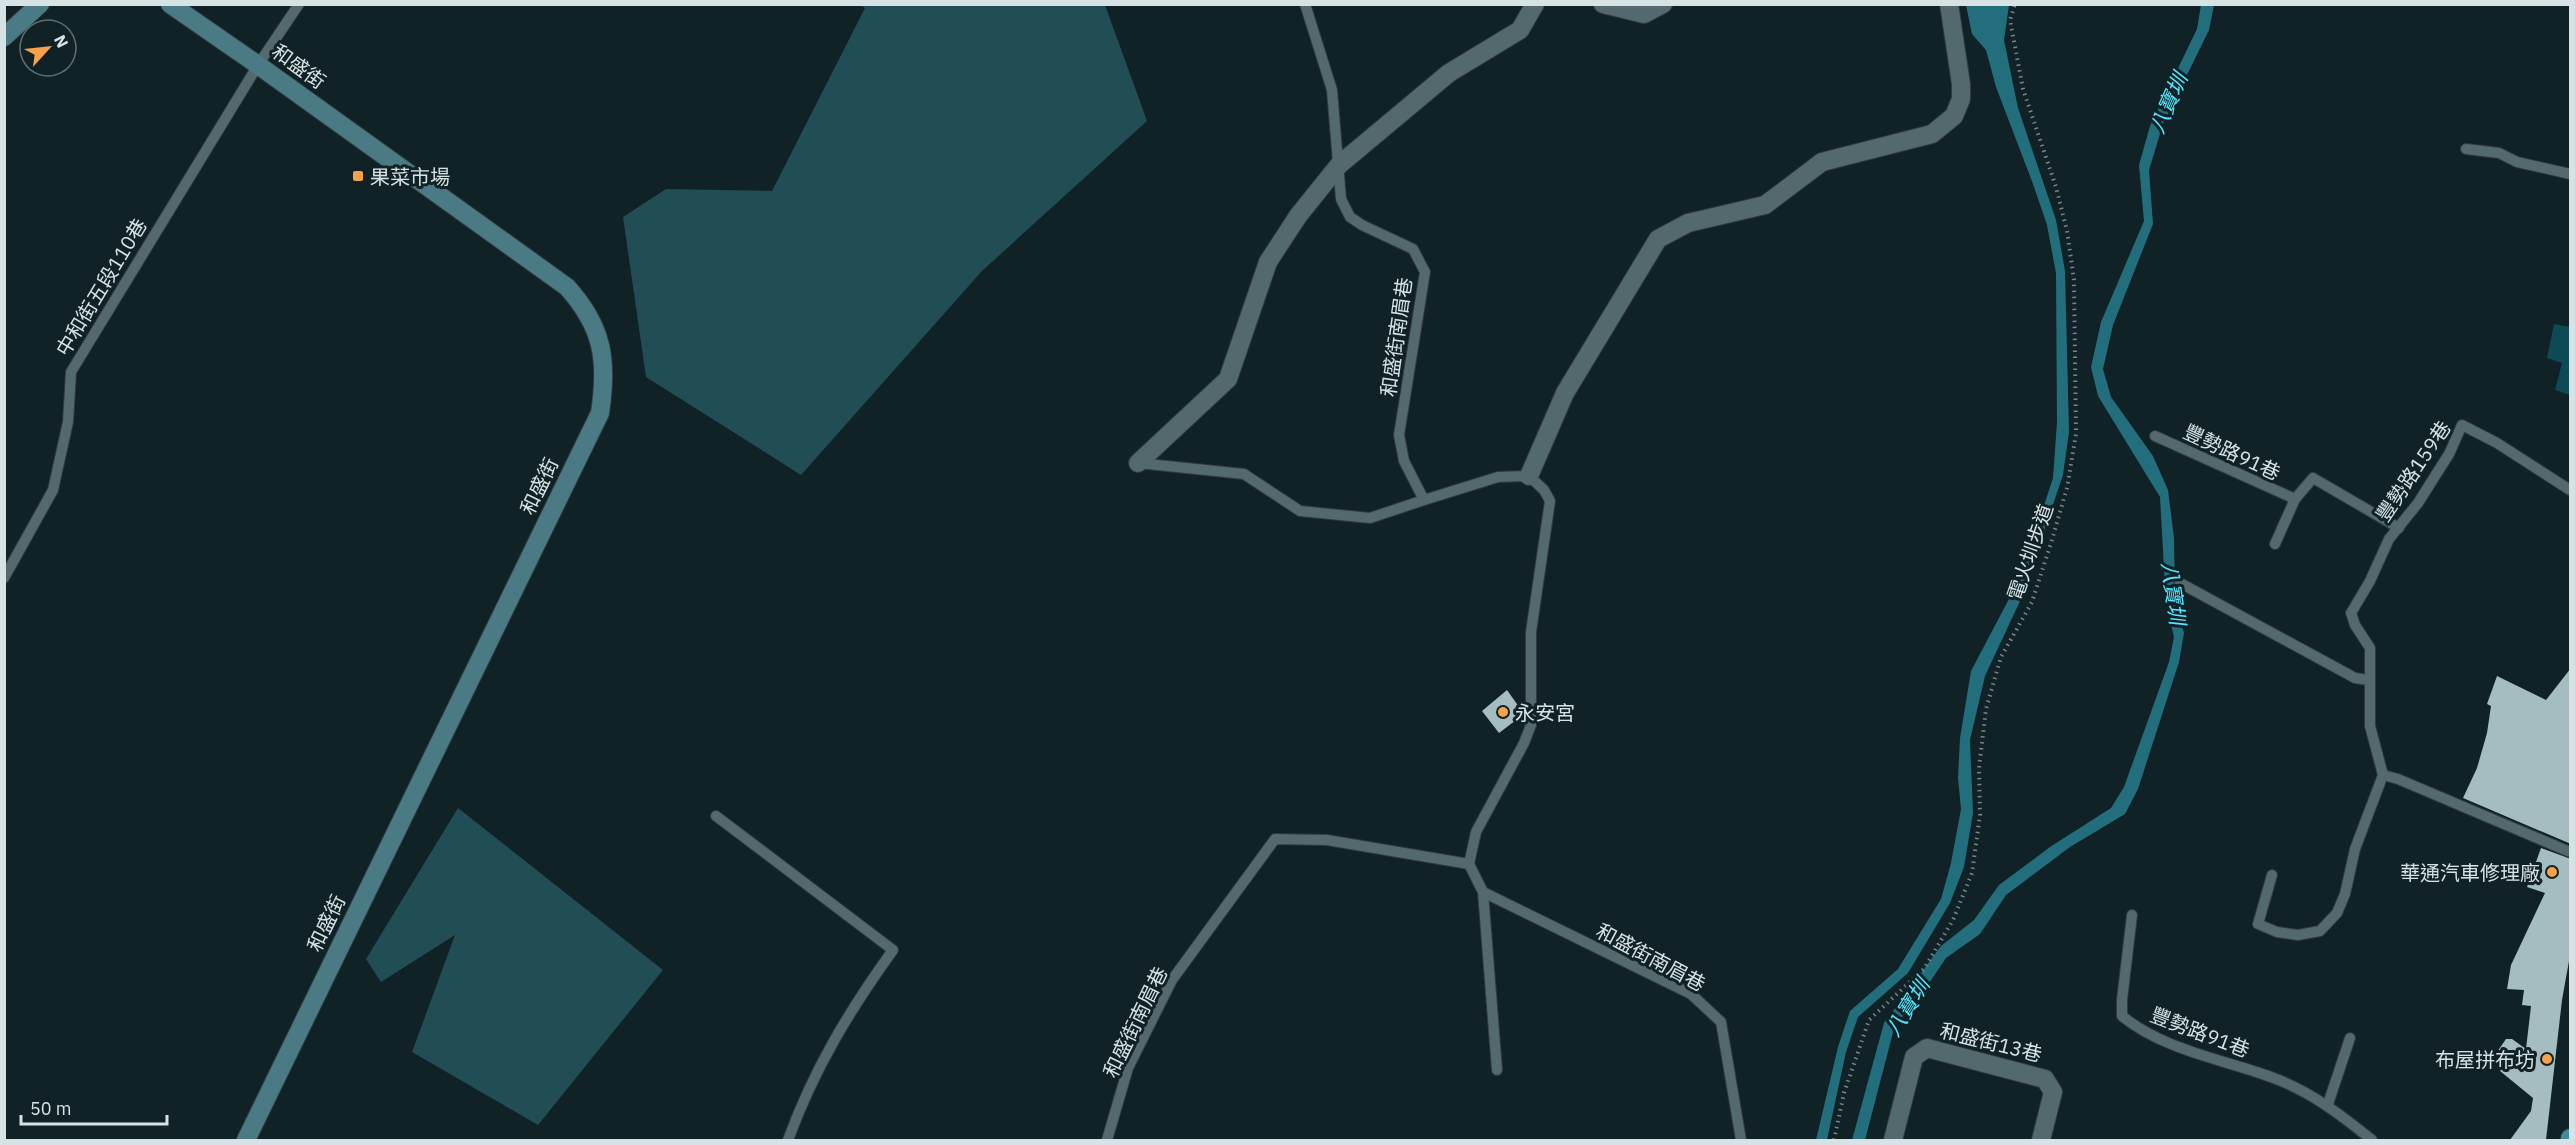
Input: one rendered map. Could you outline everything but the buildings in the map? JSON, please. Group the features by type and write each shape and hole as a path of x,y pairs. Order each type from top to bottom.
{"main road":[{"path":"4,38 39,4"},
{"name":"和盛街","path":"170,4 567,287 584,306 596,329 604,361 600,413 246,1140"}],"street":[{"path":"1138,463 1228,379 1268,262 1298,216 1339,165 1449,73 1520,30 1536,4"},
{"path":"1604,4 1644,14 1663,4"},
{"path":"1529,476 1565,393 1658,239 1688,223 1765,205 1822,162 1932,134 1954,116 1961,99 1961,84 1949,4"},
{"name":"和盛街13巷","path":"1893,1140 1914,1057 1927,1048 2046,1078 2053,1092 2041,1140"}],"lane":[{"name":"中和街五段110巷","path":"4,578 53,490 68,422 71,372 258,65 299,4"},
{"name":"和盛街南眉巷","path":"1305,4 1332,90 1341,200 1350,217 1413,249 1425,272 1399,435 1404,461 1424,500"},
{"path":"2466,149 2499,153 2517,162 2571,174"},
{"name":"豐勢路159巷","path":"2368,680 2370,648 2355,625 2351,613 2370,581 2388,539 2399,528 2449,454 2462,425 2497,443 2571,490"},
{"name":"豐勢路91巷","path":"2155,436 2295,500"},
{"path":"1138,463 1244,474 1300,511 1370,518 1498,477 1529,476 1544,490 1550,501 1531,632 1531,725 1524,743 1476,832 1469,864 1483,892 1497,1070"},
{"name":"豐勢路91巷","path":"2275,544 2295,500 2313,478 2399,528"},
{"path":"2180,583 2355,678 2368,680 2370,726 2383,775 2355,849 2345,894 2337,913 2320,931 2298,935 2277,932 2258,924 2272,875"},
{"path":"2383,775 2398,779 2571,852"},
{"path":"716,816 893,950 853,1005 806,1091 788,1140"},
{"name":"和盛街南眉巷","path":"1107,1140 1128,1068 1172,980 1275,839 1327,840 1469,864"},
{"name":"和盛街南眉巷","path":"1483,892 1691,994 1721,1022 1741,1140"},
{"name":"豐勢路91巷","path":"2132,915 2122,1016 2135,1026 2180,1047 2272,1077 2328,1104 2372,1140"},
{"path":"2328,1104 2350,1038"}],"path":[{"name":"電火圳步道","path":"1834,1140 1844,1093 1869,1020 1924,969 1953,920 1972,873 1980,815 1979,768 1986,709 2001,657 2032,602 2067,488 2076,434 2074,280 2067,231 2056,187 2023,89 2010,20 2015,4"}],"shaded area":[{"path":"860,5 1105,5 1147,121 982,271 801,475 646,377 623,217 666,189 772,191 865,8"},
{"path":"2554,324 2570,327 2570,395 2555,390 2562,363 2547,358"},
{"path":"458,808 663,970 538,1125 412,1052 455,935 381,982 366,959"}],"water":[{"name":"八寶圳","path":"1966,5 2009,5 2004,40 2018,108 2056,220 2065,271 2069,432 2063,475 2021,599 1985,676 1970,740 1973,813 1964,867 1950,903 1908,973 1858,1017 1846,1052 1827,1140 1816,1140 1838,1047 1850,1011 1898,969 1941,899 1951,863 1961,809 1958,778 1960,738 1971,671 2010,597 2030,548 2053,478 2057,422 2056,273 2047,225 1996,87 1986,50 1972,34"},
{"name":"八寶圳","path":"2201,5 2214,5 2209,30 2163,124 2149,170 2153,224 2113,325 2103,369 2111,397 2153,456 2168,490 2174,538 2175,602 2184,633 2179,662 2138,789 2125,814 2070,847 2006,895 1980,934 1946,958 1919,998 1895,1025 1865,1140 1852,1140 1884,1023 1941,946 1974,920 1999,885 2050,847 2111,808 2124,787 2169,662 2174,637 2166,604 2160,497 2098,396 2091,367 2101,322 2144,221 2139,165 2150,126 2197,29"}],"place":[{"name":"果菜市場","path":"358,176"},
{"name":"永安宮","path":"1503,712"},
{"name":"華通汽車修理廠","path":"2552,872"},
{"name":"布屋拼布坊","path":"2547,1059"}]}
